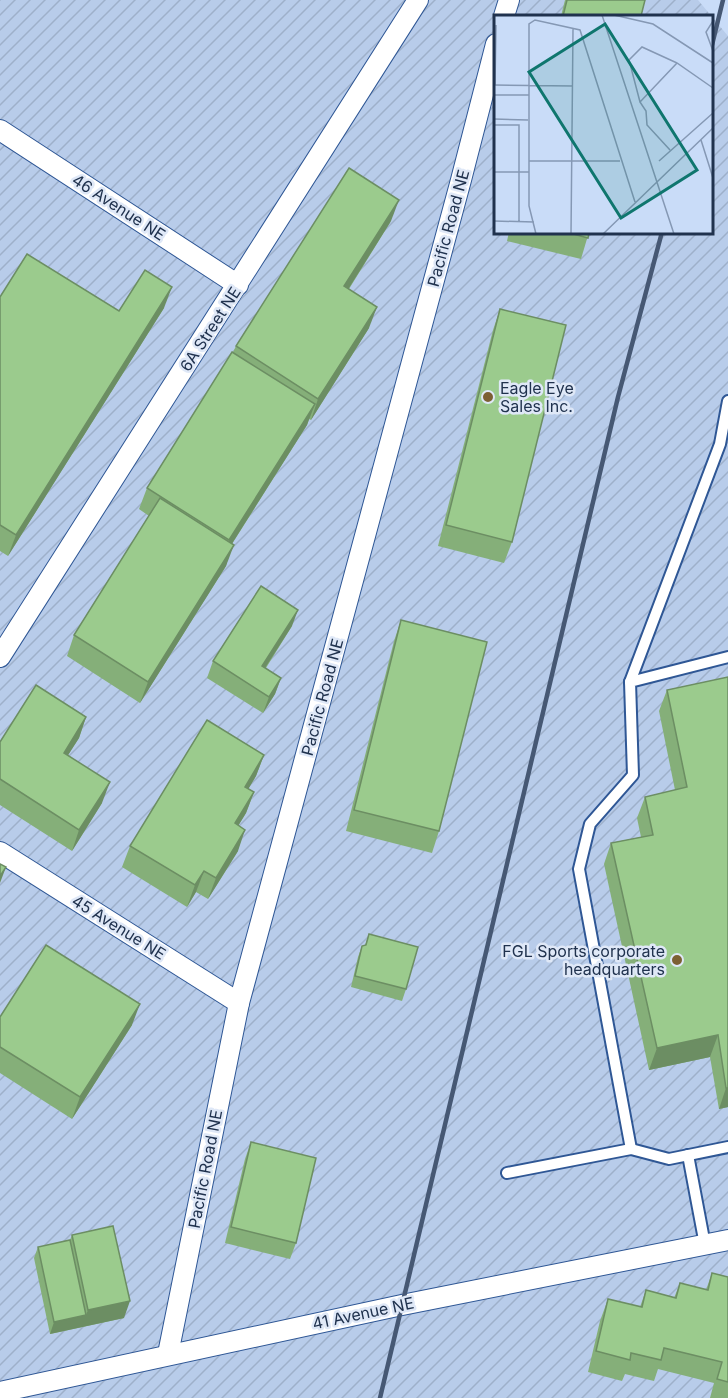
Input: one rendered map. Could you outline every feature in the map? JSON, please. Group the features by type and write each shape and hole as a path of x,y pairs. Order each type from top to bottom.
{"street":[{"name":"6A Street NE","path":"0,657 418,0"},
{"path":"504,15 509,0"},
{"name":"Pacific Road NE","path":"168,1354 239,1003 458,191 494,49"},
{"name":"46 Avenue NE","path":"0,130 238,285"},
{"name":"45 Avenue NE","path":"0,852 239,1003"},
{"name":"41 Avenue NE","path":"0,1392 402,1305 728,1240"}],"lane":[{"path":"632,1149 579,869 590,824 633,775 630,682 720,444 728,401"},
{"path":"630,682 728,657"},
{"path":"507,1173 632,1149 669,1160 728,1147"},
{"path":"688,1155 705,1245"}],"shaded area":[{"path":"0,0 698,0 710,15 494,15 494,234 713,234 713,18 728,36 728,1398 0,1398"}],"building":[{"path":"567,0 645,0 641,15 563,15"},
{"path":"349,168 399,200 344,286 377,307 318,399 236,346"},
{"path":"573,234 589,234 588,238"},
{"path":"27,254 119,311 145,270 172,287 16,535 0,525 0,297"},
{"path":"500,309 566,325 512,542 446,525"},
{"path":"232,352 315,404 229,540 147,488"},
{"path":"160,498 234,545 148,682 74,635"},
{"path":"261,586 298,610 262,666 281,678 269,697 213,661"},
{"path":"401,620 487,642 439,831 354,810"},
{"name":"FGL Sports corporate headquarters","path":"728,677 728,1088 726,1088 718,1035 657,1048 611,843 653,835 645,797 687,787 667,690"},
{"path":"36,685 86,717 64,753 110,782 79,830 0,779 0,742"},
{"path":"207,720 264,755 245,787 254,792 235,823 245,830 216,878 204,871 195,885 130,846"},
{"path":"0,864 6,867 0,876"},
{"path":"369,934 418,947 406,989 355,976 362,946 366,945"},
{"path":"46,945 140,1004 80,1097 0,1047 0,1017"},
{"path":"251,1142 316,1158 296,1243 231,1227"},
{"path":"113,1226 130,1301 88,1310 72,1235"},
{"path":"70,1240 86,1315 54,1322 38,1247"},
{"path":"712,1273 728,1277 728,1382 717,1379 722,1362 664,1348 661,1360 631,1353 630,1360 596,1351 608,1299 642,1307 646,1290 676,1298 680,1283 708,1290"}],"railway":[{"path":"713,41 723,0"},
{"path":"380,1398 618,397 661,234"}],"place":[{"name":"Eagle Eye Sales Inc.","path":"488,397"},
{"name":"FGL Sports corporate headquarters","path":"677,960"}]}
